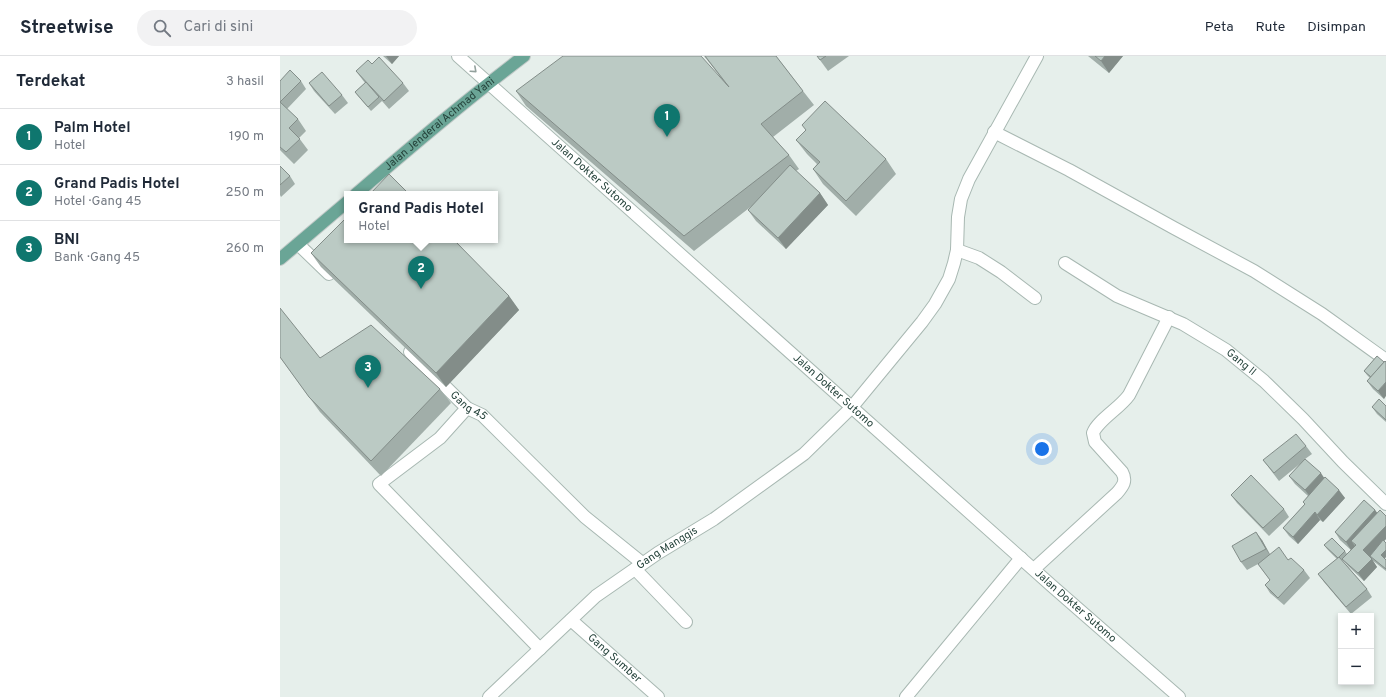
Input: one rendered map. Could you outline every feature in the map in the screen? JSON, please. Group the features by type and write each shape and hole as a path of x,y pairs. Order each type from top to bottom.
{"main road":[{"name":"Jalan Jenderal Achmad Yani","path":"360,191 453,111 524,56"},
{"path":"280,259 344,205"}],"street":[{"name":"Jalan Dokter Sutomo","path":"458,56 1179,697"},
{"name":"Gang Manggis","path":"489,697 596,596 639,566 714,519 804,454 852,407 935,304 949,279 957,250 958,217 961,199 969,179 1037,56"},
{"path":"994,132 1069,170 1254,271 1322,314 1386,360"},
{"path":"298,244 338,282"},
{"path":"957,250 979,258 1036,298"},
{"name":"Gang II","path":"1065,263 1117,296 1183,324 1226,350 1264,381 1303,419 1342,462 1386,504"},
{"path":"1034,569 1124,485 1125,477 1095,442 1093,433 1097,426 1123,403 1129,395 1168,317"},
{"name":"Gang 45","path":"400,342 468,408 482,415 585,517 639,566 686,622"},
{"path":"468,408 440,438 379,484 540,649"},
{"path":"906,697 1021,558"},
{"name":"Gang Sumber","path":"571,620 658,697"}],"building":[{"path":"563,56 701,56 729,87 705,56 776,56 803,91 761,124 789,155 684,236 516,91"},
{"path":"817,56 826,56 820,60"},
{"path":"1095,56 1105,56 1101,61"},
{"path":"379,57 403,83 384,101 356,71 368,60 372,64"},
{"path":"290,70 301,81 280,102 280,81"},
{"path":"322,72 342,95 329,106 309,83"},
{"path":"366,82 379,97 368,107 355,92"},
{"path":"825,101 886,159 846,201 813,169 820,162 796,140 806,130 802,125"},
{"path":"280,102 298,119 289,128 300,139 286,152 280,147"},
{"path":"790,165 820,193 778,238 748,210"},
{"path":"280,166 290,176 280,185"},
{"path":"389,174 406,191 373,191"},
{"path":"344,220 344,243 457,243 509,296 436,373 311,253"},
{"path":"280,308 320,358 371,325 440,389 371,461 309,397 280,357"},
{"path":"1377,356 1384,362 1371,377 1364,371"},
{"path":"1385,361 1386,382 1378,391 1367,381"},
{"path":"1379,399 1386,406 1386,420 1372,407"},
{"path":"1296,434 1306,446 1274,473 1263,460"},
{"path":"1305,459 1321,473 1305,490 1289,476"},
{"path":"1251,475 1284,509 1263,528 1231,495"},
{"path":"1325,477 1339,490 1317,515 1315,512 1293,537 1283,528 1305,504 1303,502"},
{"path":"1364,500 1375,510 1346,542 1335,532"},
{"path":"1380,510 1386,516 1386,526 1363,550 1372,559 1358,573 1342,559 1356,545 1351,541"},
{"path":"1256,532 1266,549 1241,562 1232,546"},
{"path":"1332,538 1345,551 1338,558 1324,545"},
{"path":"1383,540 1386,543 1386,550 1381,555 1386,560 1386,569 1370,556"},
{"path":"1279,547 1288,560 1291,558 1304,570 1278,598 1265,585 1270,580 1258,564"},
{"path":"1339,557 1367,589 1346,607 1318,574"}],"place":[{"name":"Palm Hotel","path":"667,137"},
{"name":"Grand Padis Hotel","path":"421,289"},
{"name":"BNI","path":"368,388"}]}
